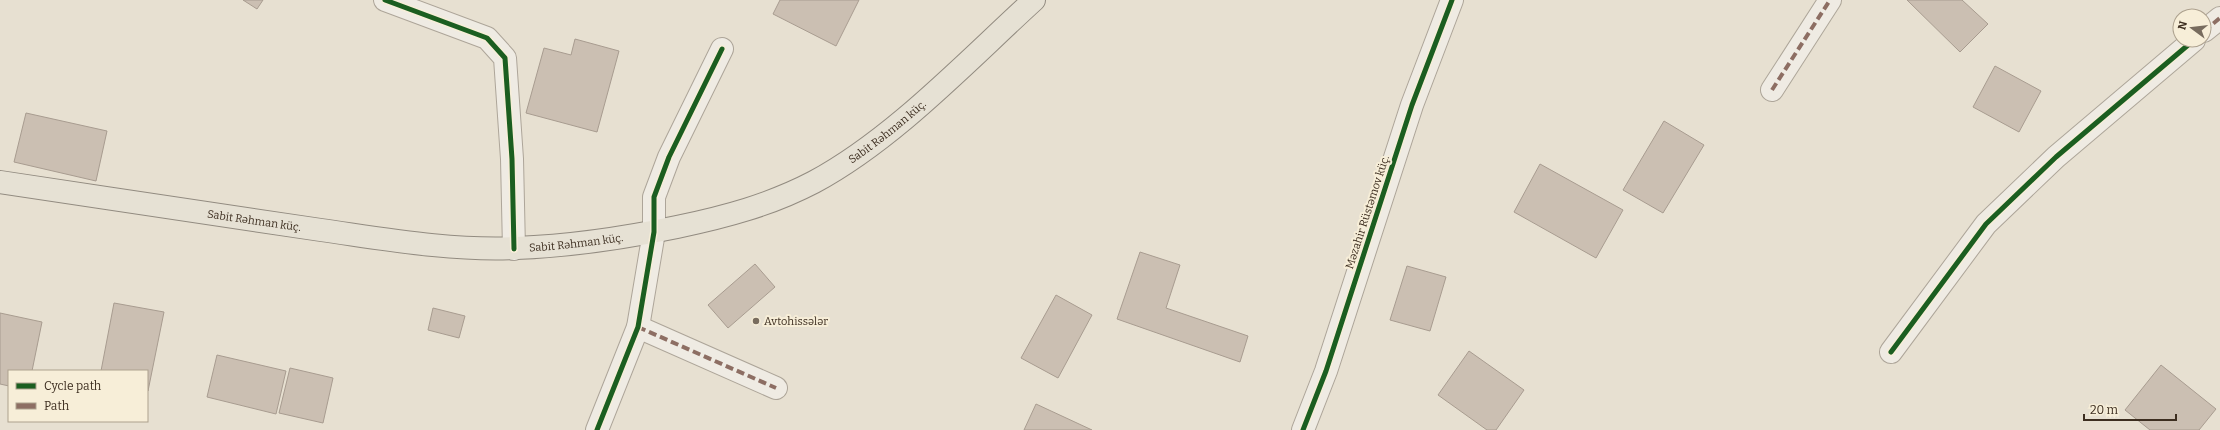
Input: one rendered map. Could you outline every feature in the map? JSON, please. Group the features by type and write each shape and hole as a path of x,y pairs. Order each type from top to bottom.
{"main road":[{"name":"Sabit Rəhman küç.","path":"0,182 434,246 514,249 583,242 654,232 728,216 779,199 817,180 858,154 913,111 1034,0"}],"street":[{"path":"385,0 487,38 505,58 512,159 514,249"},
{"name":"Məzahir Rüstəmov küç.","path":"1303,430 1326,371 1412,105 1452,0"},
{"path":"1772,90 1830,0"},
{"path":"2212,24 2220,18"},
{"path":"1891,352 1986,224 2056,157 2185,48"},
{"path":"597,430 638,326 654,232 654,197 669,156 722,49"},
{"path":"638,326 776,388"}],"building":[{"path":"243,0 263,0 257,9"},
{"path":"780,0 859,0 836,46 773,14"},
{"path":"1907,0 1962,0 1988,24 1960,52"},
{"path":"575,39 619,51 597,132 526,113 544,48 571,55"},
{"path":"1995,66 2041,91 2019,132 1973,107"},
{"path":"26,113 107,131 96,181 14,162"},
{"path":"1664,121 1704,145 1663,213 1623,190"},
{"path":"1540,164 1623,210 1596,258 1514,212"},
{"path":"1140,252 1180,265 1166,308 1248,336 1240,362 1117,319"},
{"path":"755,264 775,287 728,328 708,305"},
{"path":"1407,266 1446,277 1430,331 1390,320"},
{"path":"1056,295 1092,315 1058,378 1021,358"},
{"path":"114,303 164,312 148,391 148,370 101,370"},
{"path":"433,308 465,316 459,338 428,330"},
{"path":"0,313 42,322 32,370 8,370 8,386 0,384"},
{"path":"1469,351 1524,390 1496,430 1487,430 1438,395"},
{"path":"217,355 286,371 276,414 207,397"},
{"path":"2161,365 2216,409 2199,430 2150,430 2125,410"},
{"path":"290,368 333,378 323,423 279,413"},
{"path":"1036,404 1092,430 1024,430"}],"marked path":[{"path":"1772,90 1830,0"},
{"path":"2212,24 2220,18"},
{"path":"638,327 776,388"}],"cycle path":[{"path":"385,0 487,38 505,58 512,159 514,249"},
{"path":"1303,430 1326,371 1412,105 1452,0"},
{"path":"1891,352 1986,224 2056,157 2185,48"},
{"path":"597,430 638,327 654,232 654,197 669,157 722,49"}],"place":[{"name":"Avtohissələr","path":"756,321"}]}
